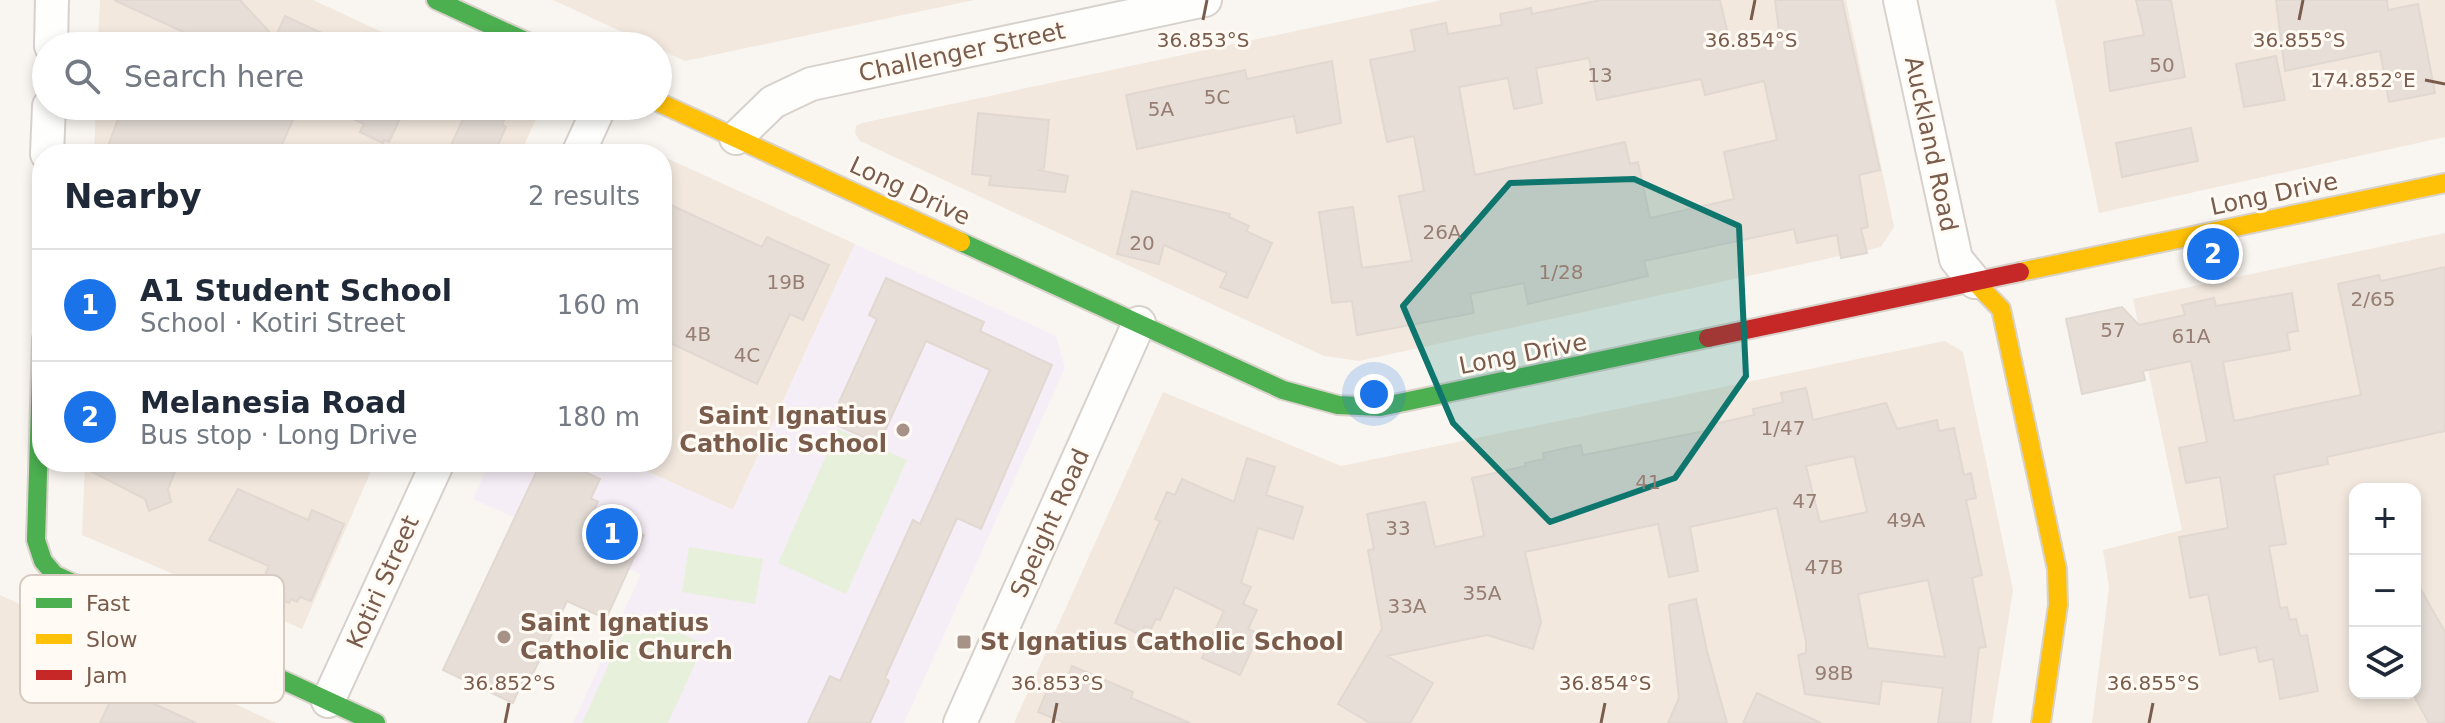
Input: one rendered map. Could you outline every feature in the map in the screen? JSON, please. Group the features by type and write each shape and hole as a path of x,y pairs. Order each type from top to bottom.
{"street":[{"path":"51,32 52,0"},
{"path":"436,0 506,32"},
{"name":"Challenger Street","path":"736,138 773,102 811,84 1205,0"},
{"name":"Auckland Road","path":"1900,0 1956,259 1975,282"},
{"name":"Long Drive","path":"672,108 1283,390 1338,405 1371,408 1585,367 2445,183"},
{"path":"47,144 48,120"},
{"path":"583,144 594,120"},
{"path":"1975,282 2001,309 2057,569 2058,605 2041,723"},
{"name":"Speight Road","path":"960,723 1139,323"},
{"path":"38,472 36,540 43,561 55,575"},
{"name":"Kotiri Street","path":"328,701 433,472"},
{"path":"284,681 376,723"}],"highlighted area":[{"path":"1634,179 1739,226 1746,376 1675,478 1550,522 1453,423 1403,306 1510,183"}],"shaded area":[{"path":"100,0 313,0 382,32 99,32"},
{"path":"553,0 974,0 685,61 672,55 672,32 622,32"},
{"path":"1442,0 1846,0 1894,227 1881,247 1359,361 1324,356 860,141 855,133 856,126 862,123"},
{"path":"2055,0 2445,0 2445,137 2099,213"},
{"path":"95,120 536,120 525,144 94,144"},
{"path":"672,161 855,244 733,510 648,472 672,472"},
{"path":"2445,233 2445,723 2092,723 2109,587 2103,550 2182,530 2133,299"},
{"name":"Saint Ignatius Catholic School","path":"855,244 1056,336 1065,368 904,723 573,723 641,574 473,499 485,472 648,472 733,510"},
{"path":"1945,341 1963,352 2013,590 1992,723 1014,723 1163,392 1341,466"},
{"path":"85,472 371,472 302,629 284,621 284,575 176,575 82,535"},
{"path":"0,595 20,604 20,703 233,703 276,723 0,723"}],"green space":[{"path":"838,429 907,460 846,594 778,563"},
{"path":"689,547 763,559 755,604 682,592"},
{"path":"633,612 704,644 668,723 582,723"}],"building":[{"path":"114,0 240,0 269,32 184,32"},
{"path":"1601,0 1720,0 1731,48 1780,39 1775,0 1842,0 1880,170 1859,175 1868,227 1861,229 1867,253 1841,258 1837,235 1797,243 1794,229 1644,261 1648,276 1528,304 1524,283 1470,294 1474,313 1357,335 1352,301 1332,303 1319,212 1353,207 1362,268 1412,261 1399,196 1424,191 1414,136 1387,142 1370,60 1415,51 1411,30 1446,23 1448,34 1502,25 1500,14 1531,8 1532,14","holes":["1589,58 1597,100 1701,79 1705,95 1764,81 1777,140 1724,152 1734,199 1650,218 1638,162 1630,164 1625,142 1475,175 1459,87 1508,78 1514,109 1542,103 1536,68"]},
{"path":"2136,0 2171,0 2185,77 2110,91 2104,42 2144,35"},
{"path":"2276,0 2387,0 2388,10 2418,4 2435,93 2389,102 2380,51 2285,71"},
{"path":"285,16 320,32 278,32"},
{"path":"2276,56 2285,100 2244,107 2236,64"},
{"path":"1332,61 1341,123 1297,133 1294,116 1137,149 1126,95 1245,70 1247,79"},
{"path":"978,113 1049,120 1044,168 1039,170 1068,176 1065,192 989,185 991,176 972,174"},
{"path":"118,120 293,120 282,144 109,144"},
{"path":"356,120 400,120 389,142 384,140 383,143 360,132 364,124"},
{"path":"463,120 504,120 502,125 506,127 498,144 452,144"},
{"path":"2191,128 2198,161 2122,177 2116,143"},
{"path":"1132,191 1230,214 1229,217 1249,226 1246,231 1272,243 1247,298 1220,287 1227,273 1164,245 1159,264 1117,254"},
{"path":"672,206 762,247 767,237 829,265 803,320 790,314 757,384 672,344"},
{"path":"2445,267 2445,431 2327,457 2328,464 2274,475 2286,544 2269,546 2280,608 2287,607 2290,620 2296,619 2300,636 2307,635 2318,691 2280,699 2273,659 2259,662 2256,647 2220,655 2208,594 2190,598 2179,537 2228,528 2220,477 2186,483 2179,448 2207,442 2191,361 2143,371 2145,380 2082,394 2066,319 2122,307 2139,325 2185,315 2182,305 2214,298 2216,306 2292,293 2298,331 2287,333 2290,350 2223,362 2234,421 2361,395 2338,284 2379,275 2381,281"},
{"path":"886,278 984,322 980,331 1052,365 981,529 957,518 885,678 889,681 870,723 808,723 830,676 840,681 913,520 920,524 990,370 926,341 879,444 830,422 877,319 869,315"},
{"path":"1806,388 1813,420 1886,403 1897,429 1937,420 1939,431 1954,428 1964,475 1971,473 1976,498 1966,500 1982,575 1972,578 1986,647 1979,648 1970,723 1938,723 1943,688 1882,681 1879,704 1805,694 1798,655 1806,653 1806,641 1777,508 1690,527 1698,571 1669,577 1658,524 1525,552 1541,622 1533,649 1487,635 1387,656 1433,683 1410,723 1370,723 1338,704 1382,629 1368,550 1374,549 1367,514 1425,502 1435,547 1484,536 1472,478 1526,466 1525,463 1544,459 1543,453 1581,445 1583,455 1715,429 1714,424 1754,415 1753,409 1783,402 1781,393","holes":["1854,456 1867,512 1820,522 1806,466","1928,580 1945,657 1868,648 1858,594"]},
{"path":"1247,458 1275,467 1266,495 1303,507 1293,539 1258,528 1241,583 1251,587 1243,604 1257,610 1248,629 1259,634 1240,675 1202,658 1224,611 1175,587 1160,620 1156,619 1151,629 1145,626 1141,635 1115,623 1160,521 1155,519 1167,492 1175,495 1182,479 1234,502"},
{"path":"92,472 175,472 168,489 171,502 149,511 145,499"},
{"path":"536,472 585,472 600,479 591,498 598,502 592,514 644,535 606,619 567,601 530,680 524,678 513,703 443,670"},
{"path":"238,489 308,520 312,510 344,524 311,601 300,597 297,602 291,599 289,603 284,601 284,575 265,575 269,566 209,540"},
{"path":"2421,590 2445,632 2445,723 2429,723 2416,699 2421,699"},
{"path":"1696,599 1727,723 1668,723 1679,698 1669,605"},
{"path":"1072,666 1133,692 1131,698 1190,723 1065,723 1038,712 1053,677 1066,682"},
{"path":"1757,693 1821,723 1743,723"},
{"path":"109,703 152,703 196,723 100,723"}],"traffic: fast":[{"path":"436,0 506,32"},
{"path":"961,242 1283,390 1338,405 1380,407 1708,338"},
{"path":"38,472 36,540 43,561 55,575"},
{"path":"284,681 376,723"}],"traffic: slow":[{"path":"672,108 961,242"},
{"path":"2020,272 2445,183"},
{"path":"1975,282 2001,309 2057,569 2058,605 2041,723"}],"traffic: jam":[{"path":"1708,338 2020,272"}],"place":[{"name":"Melanesia Road","path":"2213,254"},
{"name":"Saint Ignatius Catholic School","path":"903,430"},
{"name":"A1 Student School","path":"612,534"},
{"name":"Saint Ignatius Catholic Church","path":"504,637"},
{"name":"St Ignatius Catholic School","path":"964,642"}]}
